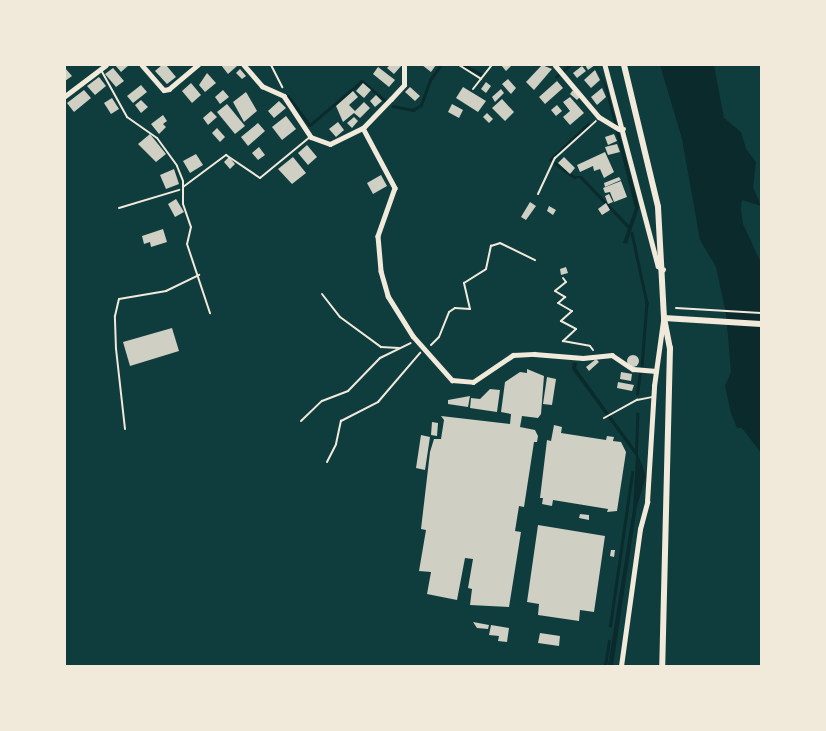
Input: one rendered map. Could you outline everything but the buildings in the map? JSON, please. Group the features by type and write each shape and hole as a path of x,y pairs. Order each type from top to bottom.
{"main road":[{"path":"624,65 658,207 664,270 664,318 670,366 662,666"},
{"path":"664,318 761,324"}],"street":[{"path":"65,96 106,65"},
{"path":"142,65 164,90 169,89 198,65"},
{"path":"244,65 262,86 287,100 311,137 330,144 363,128 404,85 404,65"},
{"path":"555,65 599,117 619,130 624,129"},
{"path":"605,65 624,129 658,266 664,270"},
{"path":"363,128 395,188 378,236 382,278 400,318 416,340 452,380 468,383 513,355 583,358 595,355 612,355 633,369 656,371"},
{"path":"620,666 640,529 647,502 656,371 664,318"}],"lane":[{"path":"459,65 480,79"},
{"path":"473,89 492,65"},
{"path":"101,70 127,117 157,138 176,166 183,188 183,204 191,227 187,244 199,275 210,313"},
{"path":"183,188 226,155 260,178 311,137"},
{"path":"125,429 116,348 115,316 119,298 166,291 199,275"},
{"path":"604,418 637,400 654,397"}],"path":[{"path":"271,65 287,100"},
{"path":"538,194 555,158 599,117"},
{"path":"119,208 183,188"},
{"path":"327,462 336,444 341,421 378,402 401,371 439,337 452,309 470,308 464,283 486,269 491,246 500,243 535,260"},
{"path":"563,278 566,282 556,291 565,298 558,303 572,311 561,321 576,329 564,341 590,346 595,355"},
{"path":"322,294 340,316 381,347 400,348"},
{"path":"676,308 761,313"},
{"path":"301,421 322,401 348,391 380,358 416,340"}],"water":[{"path":"595,65 607,87 639,207 627,244 623,243 635,208 604,84"},
{"path":"660,65 714,65 724,118 741,132 746,149 756,162 753,187 761,206 742,200 741,210 743,224 761,263 761,453 742,428 737,428 731,413 725,386 731,372 726,314 716,267 700,240 682,139"},
{"path":"573,362 577,363 576,368 637,452 646,476 637,506 613,666 608,666 633,509 636,456 572,369"}],"waterway":[{"path":"393,106 413,110 421,105 430,80 441,65"},
{"path":"464,65 481,74"},
{"path":"556,77 570,65"},
{"path":"288,96 310,125 362,81 385,100"},
{"path":"550,160 588,124"},
{"path":"555,163 574,177 581,177 628,226"},
{"path":"632,233 647,303 642,366"},
{"path":"637,394 640,373"},
{"path":"636,452 637,414"},
{"path":"610,626 632,473"},
{"path":"605,666 609,641"}]}
